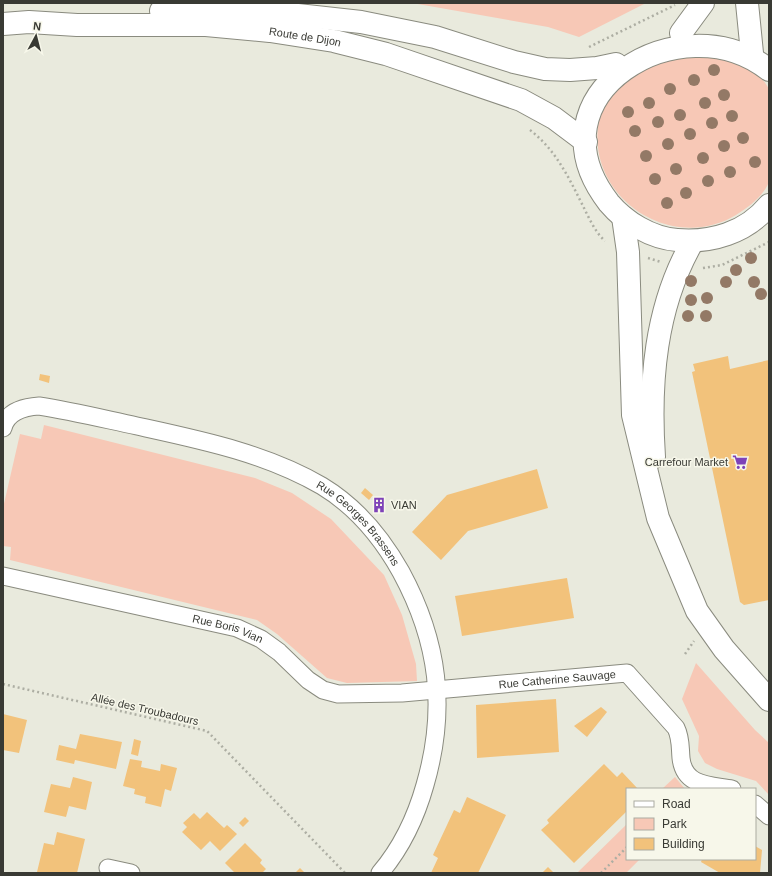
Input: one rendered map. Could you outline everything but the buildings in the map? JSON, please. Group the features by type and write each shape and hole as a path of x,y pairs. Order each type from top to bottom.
{"main road":[{"path":"681,33 703,3"},
{"path":"746,3 752,53"},
{"path":"29,22 72,16 118,13 208,9 253,10 361,22 436,36 514,62 545,69 570,70 597,68 616,64"},
{"name":"Route de Dijon","path":"3,24 29,22 77,25 206,25 270,31 334,41 393,56 521,100 554,118 586,142"},
{"path":"769,70 752,53 736,44 718,37 681,33 646,43 630,52 616,64 602,81 592,100 587,121 586,142 587,156 596,183 611,204 623,217 639,228 656,236 674,240 693,241 720,237 745,225 769,205"},
{"path":"623,217 628,252 634,415 658,518 697,611 724,649 769,700"},
{"path":"658,518 652,432 653,379 661,319 680,268 693,241"}],"street":[{"name":"Rue Georges Brassens","path":"4,425 14,412 25,407 39,406 54,408 244,451 285,467 323,487 354,510 380,539 407,583 429,638 438,690 438,721 434,748 423,793 415,817 403,842 380,873"},
{"name":"Rue Boris Vian","path":"3,576 237,628 261,639 279,652 308,680 323,690 338,694 402,693 438,690"},
{"name":"Rue Catherine Sauvage","path":"438,690 627,673 676,728 680,739 682,764 689,776 705,786 723,788"},
{"path":"756,805 769,816"},
{"path":"108,868 131,873"}],"path":[{"path":"526,127 544,141 557,157 602,238 616,248 680,268 696,268 722,265 769,242"},
{"name":"Allée des Troubadours","path":"3,684 207,731 345,873"},
{"path":"601,873 626,848"}],"green space":[{"path":"412,3 646,3 579,37 548,27"},
{"path":"699,45 749,69 765,82 770,94 770,175 768,184 762,193 750,206 741,212 712,225 687,228 662,223 640,212 621,197 607,176 599,153 598,126 603,108 618,79"},
{"path":"44,425 255,478 292,493 331,519 384,575 402,615 416,664 417,681 347,683 327,678 277,634 257,620 10,560 11,547 3,546 3,508 20,434 41,439"},
{"path":"696,663 755,730 769,743 769,795 756,781 717,769 705,763 698,751 699,736 682,699"},
{"path":"675,777 684,788 663,788"},
{"path":"626,825 626,860 639,860 626,873 577,873"}],"place":[{"name":"Carrefour Market","path":"740,462"},
{"name":"VIAN","path":"379,505"}]}
